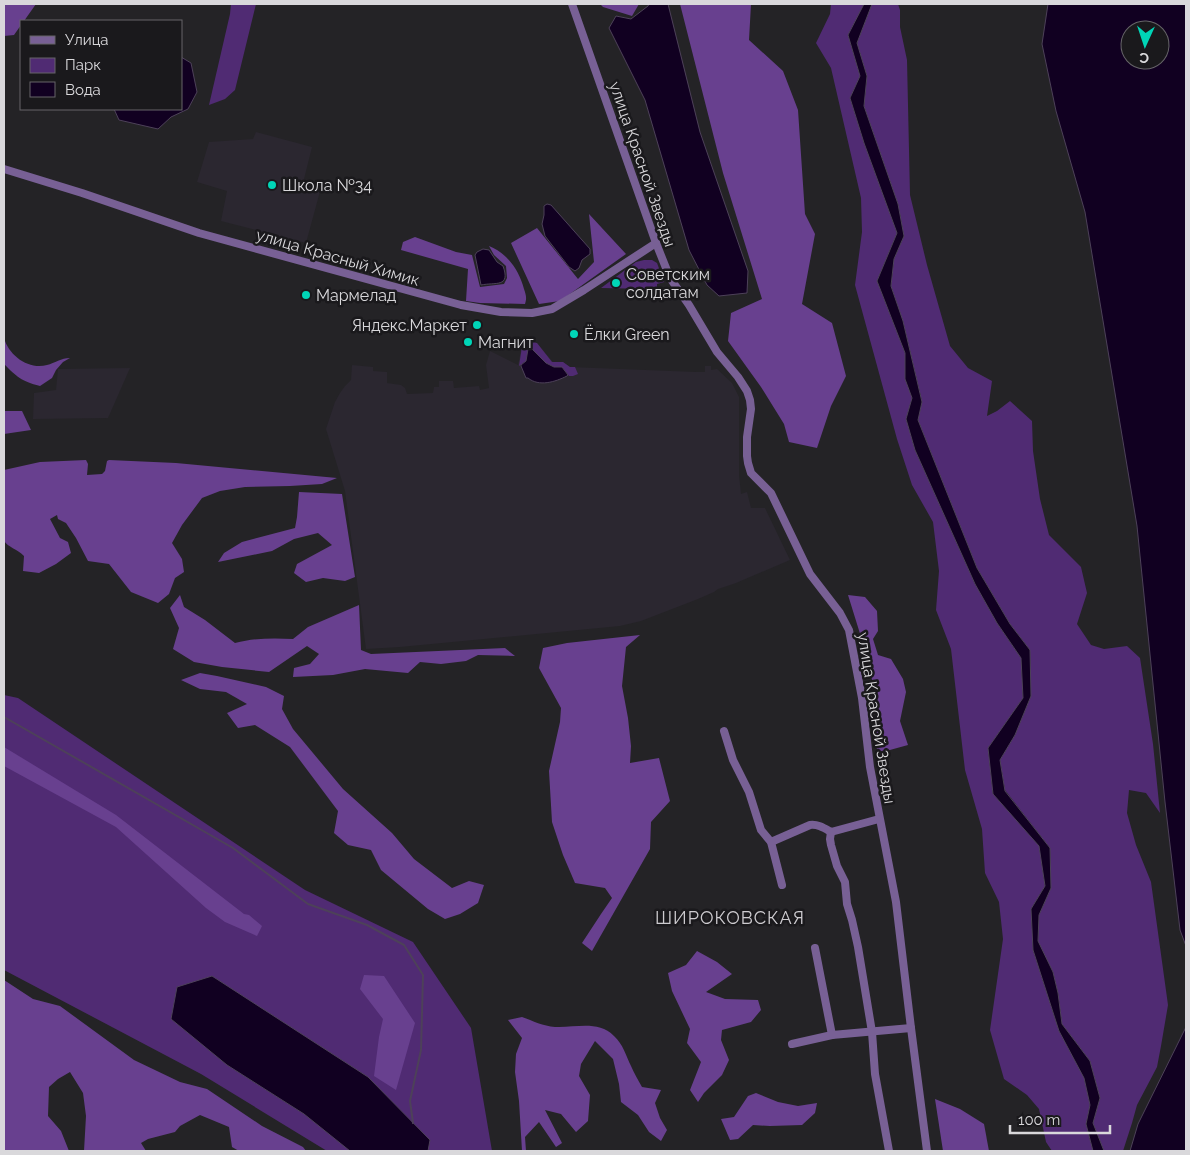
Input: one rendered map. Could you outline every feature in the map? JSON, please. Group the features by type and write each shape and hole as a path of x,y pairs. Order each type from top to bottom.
{"street":[{"name":"улица Красной Звезды","path":"572,4 670,278 689,305 717,352 747,391 751,409 747,437 748,463 751,473 771,493 810,574 840,613 849,630 862,698 870,767 896,902 927,1151"},
{"name":"улица Красный Химик","path":"4,169 82,193 199,233 461,306 492,311 532,313 552,309 656,243"},
{"path":"724,731 733,760 749,792 761,830 771,842 782,885"},
{"name":"улица Красной Звезды","path":"831,832 880,818"},
{"path":"771,842 815,824 831,832 832,850 836,866 845,882 846,904 858,947 872,1032 875,1074 889,1151"},
{"path":"815,948 832,1035"},
{"path":"792,1044 832,1035 911,1028"}],"shaded area":[{"path":"4,4 36,4 25,20 20,20 20,26 14,35 4,36"},
{"path":"600,4 639,4 632,16 603,7"},
{"path":"680,4 751,4 749,40 783,71 798,110 805,214 815,234 802,304 832,323 846,376 831,406 817,448 789,442 784,424 761,387 728,341 731,313 762,299 723,173"},
{"path":"256,132 312,147 304,179 322,184 306,243 221,221 227,191 197,182 209,142 253,139"},
{"path":"589,214 626,254 560,301 539,304 511,243 537,228 578,279 594,262"},
{"path":"415,237 456,252 472,255 480,287 504,284 507,278 506,266 494,255 489,246 495,249 507,258 519,275 526,295 525,304 466,301 468,269 401,250 403,242"},
{"path":"4,338 10,351 15,356 33,365 47,365 70,358 63,362 52,378 40,386 20,378 4,364"},
{"path":"523,340 537,343 553,362 563,362 570,367 696,372 705,372 705,366 711,366 711,370 717,369 732,383 739,397 739,475 741,494 747,492 751,508 765,508 790,560 698,599 641,621 620,626 366,649 345,491 326,429 335,402 351,380 352,365 373,367 373,371 387,372 387,383 401,385 405,388 407,394 433,393 434,387 439,387 439,381 453,381 454,388 479,386 480,390 489,388 486,365 490,351 518,365"},
{"path":"130,368 108,418 33,419 34,393 56,390 58,369"},
{"path":"4,411 22,411 31,430 4,434"},
{"path":"86,460 88,464 87,475 102,474 109,460 176,463 337,478 322,484 245,487 220,491 202,498 182,525 172,543 182,559 184,572 175,578 169,594 158,603 131,592 109,564 88,561 66,523 58,519 57,515 50,519 60,538 68,542 71,553 39,573 23,571 24,556 4,541 4,470 40,462"},
{"path":"299,492 342,494 355,577 345,581 323,578 306,582 294,573 297,564 332,545 318,533 294,539 272,551 218,562 224,553 242,542 295,528"},
{"path":"180,595 184,607 235,643 264,639 293,639 308,627 359,605 361,650 371,654 505,648 515,656 478,655 466,661 441,664 420,662 408,673 365,669 333,675 293,677 294,668 310,664 319,654 307,646 269,672 194,662 173,649 179,628 170,608"},
{"path":"848,595 865,597 877,611 878,631 873,639 878,655 891,659 903,679 906,692 900,721 908,745 879,753 876,747 877,702 866,653"},
{"path":"640,635 626,647 622,686 631,746 630,763 659,758 670,801 651,822 650,849 592,951 582,943 612,898 605,888 575,883 552,822 549,771 560,722 561,708 539,668 543,648 567,643"},
{"path":"200,673 266,687 284,696 282,709 293,729 343,789 392,833 414,859 452,888 469,881 484,885 478,903 460,914 445,919 428,909 381,870 371,850 348,845 334,833 338,811 290,747 255,725 238,728 227,713 247,704 226,692 200,689 181,680"},
{"path":"4,747 116,815 262,926 257,936 225,922 206,908 116,827 4,766"},
{"path":"697,951 717,962 732,974 706,992 725,999 758,1000 761,1010 751,1022 722,1030 721,1040 729,1060 722,1075 698,1102 690,1090 701,1062 687,1043 690,1029 672,991 668,973 686,965"},
{"path":"364,975 384,976 415,1023 396,1090 374,1076 383,1019 360,989"},
{"path":"4,980 33,999 60,1006 134,1060 180,1082 207,1089 262,1126 303,1147 306,1151 239,1151 232,1147 229,1127 200,1115 180,1126 175,1132 148,1139 141,1143 146,1151 84,1151 86,1116 83,1093 70,1072 49,1087 48,1116 61,1131 69,1151 4,1151"},
{"path":"522,1017 551,1026 594,1026 608,1031 614,1036 622,1046 642,1087 661,1090 655,1103 660,1118 667,1130 661,1141 649,1132 638,1115 621,1102 613,1059 595,1041 581,1064 579,1076 590,1095 588,1121 576,1132 561,1114 545,1110 562,1143 556,1147 539,1122 525,1137 526,1151 522,1151 515,1072 516,1054 522,1038 508,1020"},
{"path":"756,1093 778,1102 798,1106 817,1103 815,1113 802,1125 753,1125 738,1139 730,1140 721,1119 734,1117 748,1096"},
{"path":"935,1099 960,1109 984,1124 989,1151 943,1151"}],"green space":[{"path":"231,4 256,4 235,90 225,99 209,105 230,14"},
{"path":"831,4 864,4 848,35 860,76 850,98 864,143 897,233 877,281 905,353 905,378 912,398 906,419 915,450 975,584 997,623 1021,658 1023,698 988,748 993,794 1039,845 1045,886 1031,909 1033,950 1059,1031 1084,1077 1090,1105 1086,1124 1093,1151 1052,1151 1046,1142 1039,1109 1027,1095 1004,1079 990,1030 1003,939 999,902 985,873 982,829 965,770 951,649 936,610 939,571 933,522 912,485 897,439 855,285 862,232 861,198 831,68 816,43 830,14"},
{"path":"872,4 898,4 900,10 900,27 907,60 910,195 950,346 968,368 992,381 987,416 1010,401 1032,421 1033,451 1040,499 1049,535 1081,567 1087,593 1077,624 1091,645 1104,649 1127,646 1140,658 1153,744 1160,813 1146,793 1129,790 1127,813 1136,845 1151,882 1168,1005 1157,1067 1137,1105 1123,1151 1104,1151 1093,1123 1100,1098 1090,1061 1062,1024 1053,972 1038,942 1039,915 1051,888 1050,848 1005,790 1000,760 1015,735 1031,696 1030,650 1010,624 977,568 918,420 922,401 903,321 891,286 894,259 904,236 898,204 864,106 867,76 857,43"},
{"path":"652,260 657,263 664,282 657,284 657,287 652,289 601,288 636,262"},
{"path":"523,340 537,343 552,362 563,362 570,367 575,367 578,374 569,376 562,367 554,367 546,363 528,345 526,361 519,366"},
{"path":"4,695 18,698 305,890 413,942 471,1028 492,1151 327,1151 201,1074 4,970"}],"water":[{"path":"649,4 668,4 700,132 748,271 747,293 719,296 707,285 689,250 645,100 609,28 616,16 631,19"},
{"path":"864,4 872,4 857,43 867,76 864,106 898,204 904,236 894,259 891,286 903,321 922,402 918,420 977,568 1010,624 1030,650 1031,696 1015,735 1000,760 1005,791 1050,848 1051,888 1039,915 1038,941 1053,972 1062,1024 1090,1061 1100,1098 1093,1123 1104,1151 1093,1151 1086,1124 1090,1105 1084,1078 1059,1031 1033,950 1031,909 1045,886 1039,846 993,794 988,748 1023,698 1021,658 997,623 975,584 915,450 906,419 912,398 905,379 905,353 877,281 897,233 864,143 850,98 860,76 848,35"},
{"path":"1048,4 1186,4 1186,946 1180,930 1165,802 1137,526 1085,212 1056,111 1042,44"},
{"path":"182,58 191,63 197,92 188,109 171,117 158,129 119,120 114,110 182,110"},
{"path":"547,204 551,205 590,249 590,254 582,260 579,268 575,271 569,267 545,236 542,224 544,206"},
{"path":"483,249 489,250 497,262 503,266 505,278 500,283 481,285 475,255"},
{"path":"527,344 546,363 554,367 562,367 568,375 547,383 532,381 526,378 521,365 526,361"},
{"path":"212,976 368,1077 430,1140 428,1151 350,1151 304,1114 227,1065 171,1019 177,987"},
{"path":"1186,1027 1186,1151 1130,1151 1138,1124"}],"waterway":[{"path":"4,717 233,848 308,904 367,925 404,945 423,975 421,1050 410,1101 413,1123"}],"place":[{"name":"Школа №34","path":"272,185"},
{"name":"Советским солдатам","path":"616,283"},
{"name":"Мармелад","path":"306,295"},
{"name":"Яндекс.Маркет","path":"477,325"},
{"name":"Ёлки Green","path":"574,334"},
{"name":"Магнит","path":"468,342"}],"district":[{"name":"ШИРОКОВСКАЯ","path":"730,918"}]}
